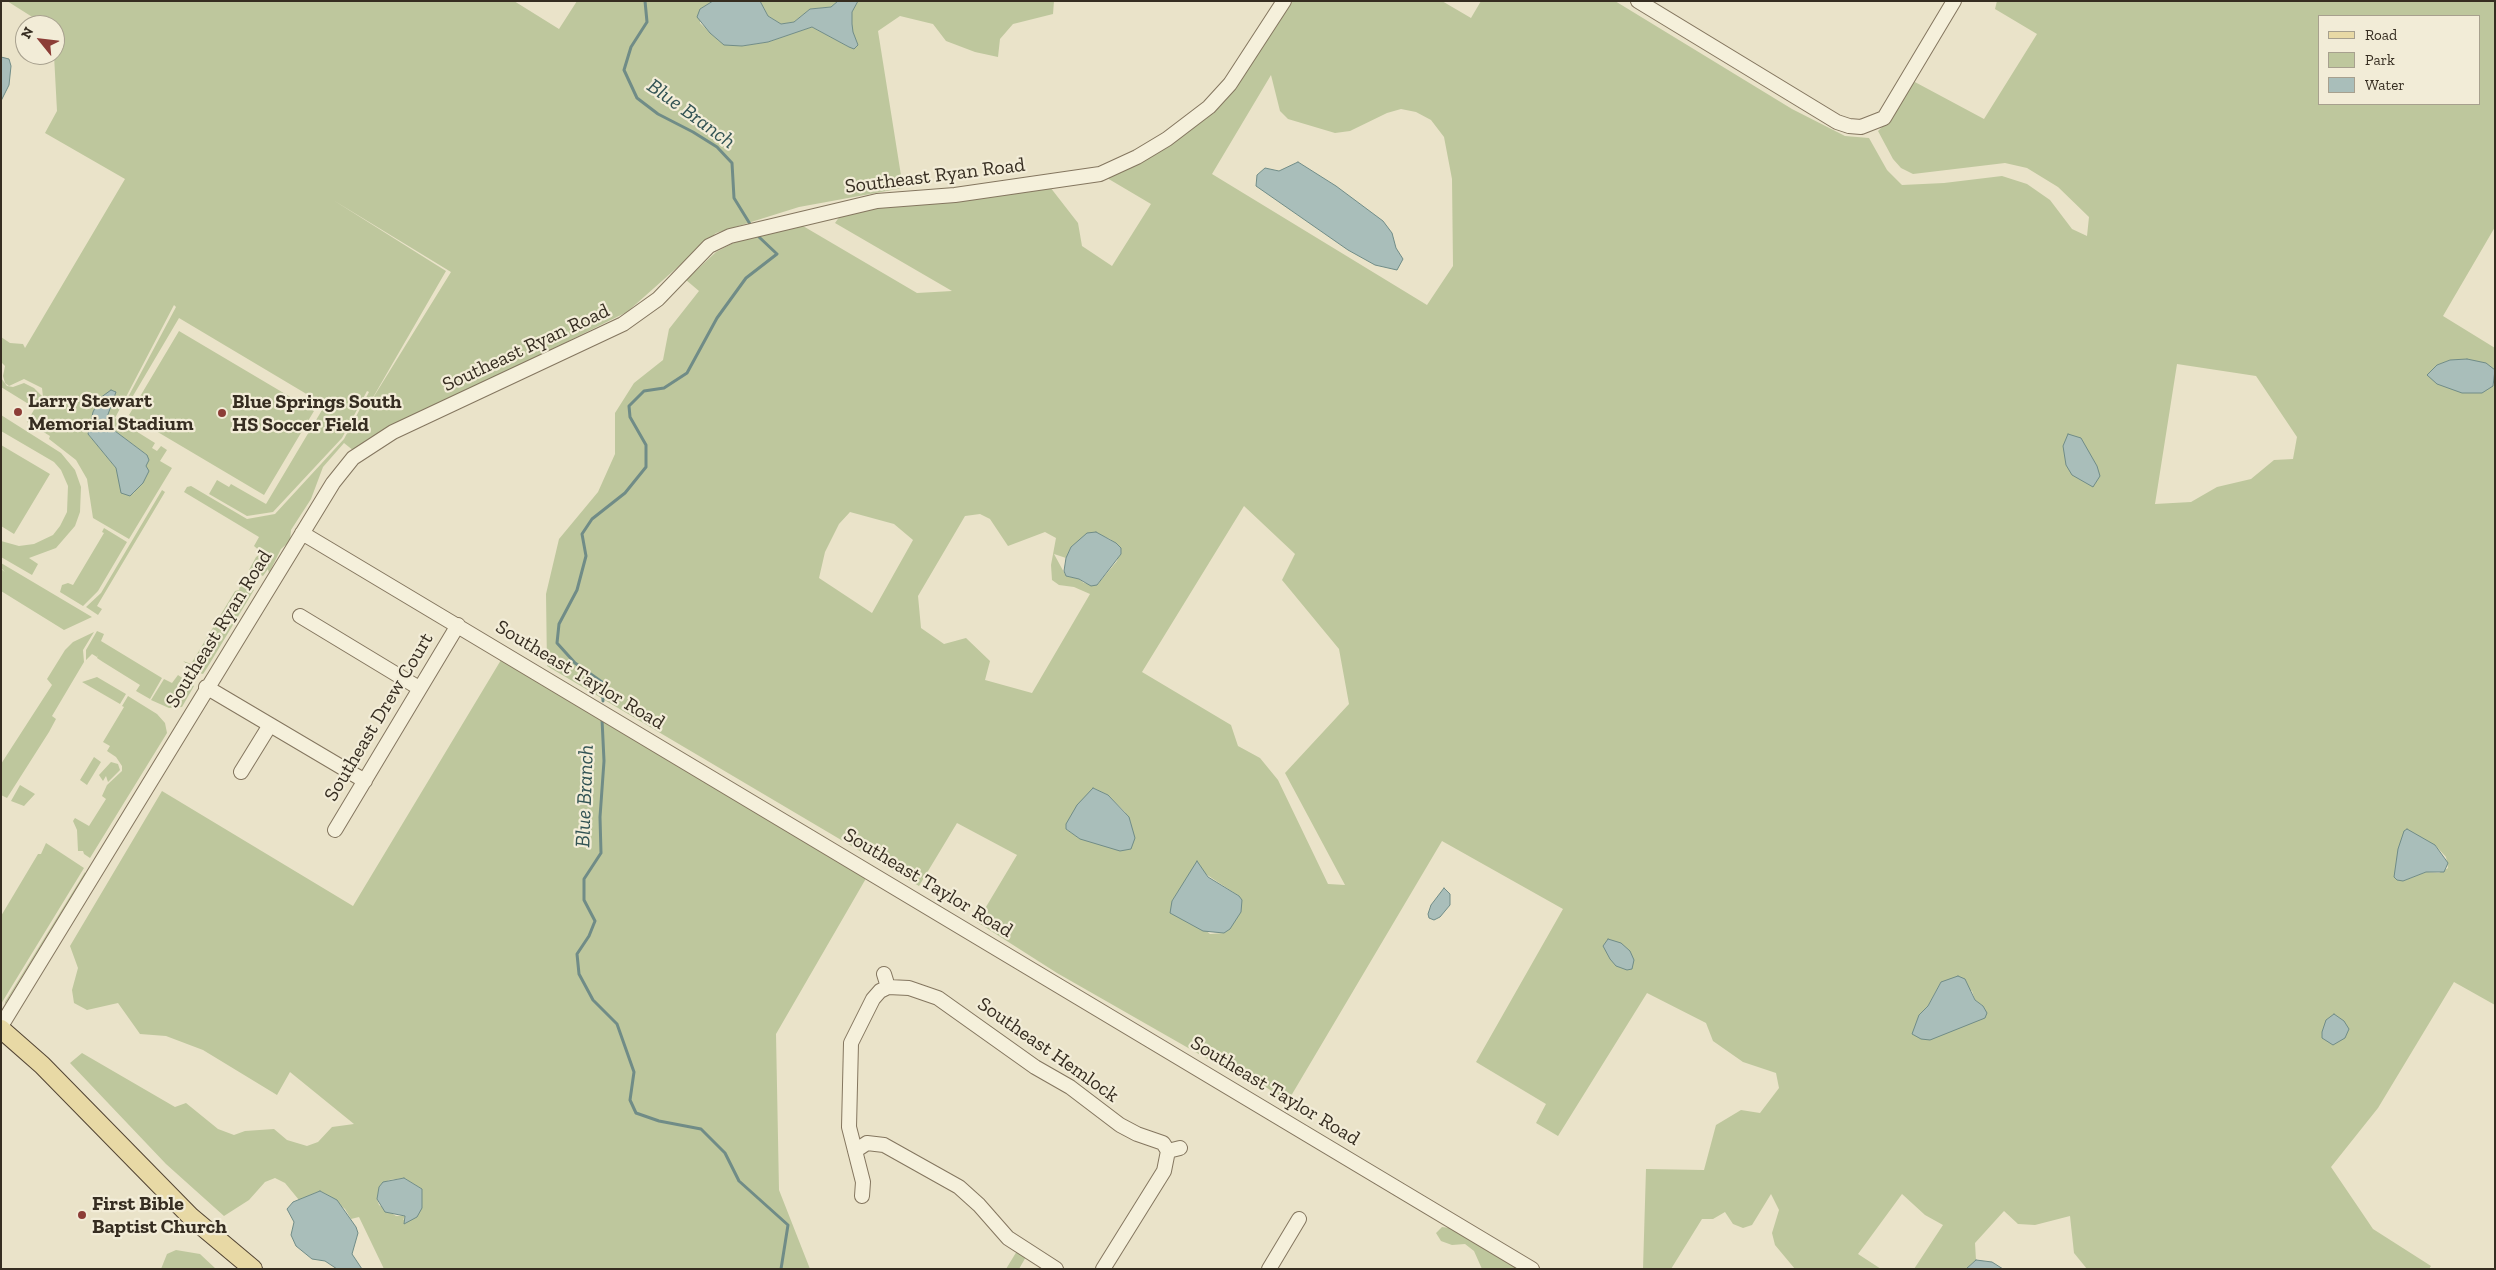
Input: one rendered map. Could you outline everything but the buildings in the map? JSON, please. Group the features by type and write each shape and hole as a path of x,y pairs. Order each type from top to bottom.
{"main road":[{"path":"1,1027 42,1065 191,1217 254,1269"}],"street":[{"name":"Southeast Ryan Road","path":"1,1027 206,687 342,471 354,458 393,432 624,324 658,299 709,246 730,236 878,201 955,195 1100,174 1137,157 1167,140 1209,107 1230,84 1284,1"},
{"path":"1638,1 1837,122 1861,128 1884,118 1954,1"},
{"name":"Southeast Taylor Road","path":"302,533 1532,1269"},
{"path":"300,616 419,688"},
{"name":"Southeast Drew Court","path":"335,830 458,625"},
{"path":"206,687 364,781"},
{"path":"241,772 270,725"},
{"name":"Southeast Hemlock","path":"855,1151 849,1127 851,1043 873,999 886,980 938,998 1035,1067 1070,1087 1120,1125 1137,1134 1163,1143 1174,1150 1164,1170 1103,1269"},
{"path":"862,1196 862,1182 855,1151 867,1143 884,1145 959,1187 979,1205 1008,1238 1056,1269"},
{"path":"1269,1269 1299,1219"}],"green space":[{"path":"7,1 514,1 559,29 577,1 713,1 700,9 700,23 719,41 742,46 768,42 812,27 849,47 858,45 852,32 852,12 858,1 1054,1 1053,14 1013,24 1000,39 998,57 975,52 946,41 933,24 900,16 878,31 903,188 799,207 716,233 627,312 378,435 354,451 344,443 323,467 311,499 291,530 290,541 281,549 269,573 268,569 263,576 249,570 256,557 262,553 254,546 259,537 184,492 187,487 191,486 247,519 275,514 344,439 369,392 367,391 342,438 273,512 247,516 209,494 217,480 229,487 231,484 266,504 325,405 179,318 130,401 127,399 176,307 174,305 115,418 155,443 152,448 157,451 161,446 167,450 160,461 172,468 129,539 93,518 87,479 76,460 49,439 50,436 27,422 35,408 1,387 1,378 7,386 13,387 24,383 34,388 43,397 42,388 24,379 9,386 5,383 3,376 5,366 1,362 1,337 10,343 23,344 25,348 125,179 45,133 57,111 55,65 65,65 65,15 29,15","holes":["333,200 451,272 368,406 446,271","100,398 108,414 107,425 147,455 146,466 134,493 131,494 121,485 116,468 88,434 93,412"]},
{"path":"760,1 838,1 831,7 810,9 794,22 781,24 768,16"},
{"path":"1293,1 1442,1 1471,18 1481,1 1615,1 1792,109 1845,136 1869,138 1887,170 1902,185 1944,183 2002,176 2027,184 2050,200 2072,229 2087,236 2089,217 2058,187 2027,168 2005,163 1913,174 1901,168 1893,159 1878,131 1889,120 1913,81 1984,119 2037,34 1995,9 1997,1 2495,1 2495,227 2443,316 2495,348 2495,370 2450,360 2437,365 2428,375 2493,386 2495,383 2495,1005 2454,982 2378,1108 2331,1167 2373,1229 2431,1266 2429,1269 2087,1269 2074,1253 2070,1216 2035,1225 2018,1224 2004,1211 1975,1243 1976,1260 1966,1269 1914,1269 1943,1225 1925,1215 1902,1194 1858,1254 1881,1269 1795,1269 1775,1245 1772,1233 1779,1210 1771,1194 1752,1225 1743,1228 1733,1224 1725,1212 1713,1219 1702,1219 1671,1269 1643,1269 1646,1169 1704,1170 1716,1125 1741,1110 1760,1113 1779,1088 1776,1073 1743,1062 1713,1041 1706,1023 1647,993 1558,1136 1536,1123 1546,1104 1476,1062 1563,909 1442,841 1288,1101 1227,1063 1225,1069 1057,973 977,922 1017,855 957,823 919,886 547,666 546,594 559,539 598,492 615,454 615,413 634,383 663,360 669,329 699,291 686,280 716,252 735,242 803,226 917,293 952,291 835,223 840,216 889,204 1050,187 1078,223 1082,246 1112,266 1151,204 1107,178 1156,154 1194,127 1226,100","holes":["1271,75 1280,111 1288,119 1335,133 1350,131 1387,113 1401,109 1416,112 1431,120 1444,137 1452,179 1453,266 1427,305 1212,174","2177,364 2256,376 2297,437 2293,459 2274,460 2251,479 2217,487 2191,502 2155,504","1244,506 1295,554 1282,580 1339,649 1349,704 1285,773 1345,885 1328,884 1278,780 1260,758 1238,746 1231,725 1142,672","850,512 894,524 913,540 872,613 819,578 825,552 839,524","980,514 990,519 1008,546 1045,532 1056,538 1051,565 1052,580 1059,585 1074,587 1090,594 1032,693 985,680 990,661 966,638 944,644 921,628 918,596 965,516","1096,533 1110,539 1121,548 1117,561 1097,585 1084,583 1079,579 1066,576 1054,554 1066,558 1071,547","1093,788 1108,795 1125,812 1131,823 1080,839 1066,829","2435,845 2446,857 2448,868 2439,873 2426,872 2403,881","1195,867 1239,896 1224,933 1210,934 1172,901","1941,982 1972,991 1975,1000 1983,1006 1985,1018 1979,1020 1919,1015 1928,1006"]},
{"name":"Blue Springs South HS Soccer Field","path":"179,331 314,411 264,495 129,415"},
{"path":"1,415 61,453 75,470 81,487 80,512 75,526 56,548 29,558 38,564 32,575 1,557 1,541 19,546 34,544 53,535 67,512 68,486 61,470 54,462 1,431"},
{"path":"1,445 50,474 14,534 1,526"},
{"path":"162,490 165,492 97,606 102,609 98,615 86,607 101,593"},
{"path":"104,528 127,542 98,591 83,606 60,592 62,585 68,583 73,585 104,533 102,532"},
{"path":"1,563 92,617 64,630 1,591 1,569 5,572 1,568"},
{"path":"241,581 254,590 207,668 203,674 199,673 183,661 191,664 235,591 239,590"},
{"path":"97,631 104,634 101,641 162,678 150,699 136,691 140,685 97,658 98,655 97,657 92,654 86,660 86,650"},
{"path":"94,632 83,650 84,662 52,716 56,719 49,732 7,798 1,795 1,764 52,685 47,679 65,650 73,642"},
{"path":"501,660 868,875 776,1034 779,1190 810,1269 384,1269 359,1217 351,1219 345,1209 331,1197 320,1191 299,1200 285,1183 275,1178 265,1182 249,1200 224,1216 166,1164 70,1063 82,1053 175,1107 186,1103 218,1129 234,1135 245,1131 274,1129 287,1140 307,1146 318,1142 332,1127 354,1124 290,1072 277,1095 203,1050 166,1036 140,1034 118,1003 87,1010 74,1003 72,990 78,968 70,946 162,791 353,906","holes":["404,1178 422,1189 421,1208 403,1220 405,1216 396,1216 379,1205 377,1199 379,1187 389,1180"]},
{"path":"178,675 194,686 182,707 169,708 151,700 164,679 172,683"},
{"path":"97,677 126,694 120,704 82,682"},
{"path":"128,696 157,714 165,723 167,733 90,858 83,851 78,851 77,830 73,821 75,818 89,826 106,799 102,796 107,785 122,771 122,766 116,757 107,751 110,746 103,742 124,707 122,706"},
{"path":"94,757 101,762 87,785 80,780"},
{"path":"111,762 118,764 120,770 108,782 106,776 103,781 99,775"},
{"path":"20,785 35,794 24,806 11,801"},
{"path":"46,843 84,868 1,1004 1,916 38,854 41,854"},
{"path":"85,872 85,874 5,1004 5,1002"},
{"path":"1442,1227 1457,1229 1523,1269 1482,1269 1474,1251 1465,1244 1452,1245 1441,1241 1436,1233"},
{"path":"176,1250 200,1254 216,1269 161,1269 167,1254"},
{"path":"1017,1251 1027,1255 1019,1269 1006,1269"}],"water":[{"path":"713,1 760,1 768,16 781,24 794,22 810,9 831,7 838,1 858,1 852,12 852,24 858,45 854,49 812,27 768,42 742,46 724,45 710,33 697,17 700,9"},
{"path":"1,57 9,59 11,66 9,85 1,101"},
{"path":"1298,162 1336,186 1383,221 1392,233 1396,248 1403,259 1397,270 1375,265 1348,250 1256,186 1257,175 1265,168 1279,171"},
{"path":"2467,359 2486,363 2495,370 2493,386 2482,393 2462,393 2437,384 2427,375 2437,365 2450,360"},
{"path":"111,390 116,392 106,420 107,425 147,455 149,460 146,466 149,471 143,483 130,496 121,493 116,468 88,434 93,412 100,398"},
{"path":"2068,434 2081,438 2097,466 2100,476 2093,487 2072,475 2066,465 2063,446"},
{"path":"1096,532 1116,543 1121,548 1121,554 1097,585 1091,586 1079,579 1066,576 1064,571 1066,558 1071,547 1087,533"},
{"path":"1093,788 1108,795 1129,817 1135,838 1131,849 1120,851 1080,839 1066,829 1066,824 1077,805"},
{"path":"2407,829 2435,845 2448,863 2444,872 2426,872 2403,881 2397,880 2394,877 2398,849 2404,831"},
{"path":"1197,861 1208,877 1239,896 1242,900 1241,912 1230,929 1224,933 1203,931 1170,913 1172,901"},
{"path":"1444,888 1450,894 1450,905 1440,917 1434,920 1429,918 1428,914 1431,905"},
{"path":"1608,939 1621,943 1630,951 1634,960 1632,969 1627,970 1616,966 1610,959 1603,946"},
{"path":"1958,976 1965,979 1975,1000 1983,1006 1987,1013 1985,1018 1930,1040 1921,1039 1912,1034 1919,1015 1928,1006 1941,982"},
{"path":"2334,1014 2344,1021 2349,1029 2345,1038 2333,1045 2322,1038 2322,1032 2326,1020"},
{"path":"404,1178 422,1189 422,1208 417,1217 404,1224 405,1216 385,1212 377,1199 379,1187 383,1182"},
{"path":"320,1191 337,1200 356,1227 358,1233 352,1254 362,1269 337,1269 325,1261 312,1259 296,1246 291,1235 294,1222 287,1209 293,1202"},
{"path":"1976,1260 1992,1262 2003,1269 1966,1269"}],"waterway":[{"name":"Blue Branch","path":"645,1 647,22 631,47 624,70 637,98 658,114 717,147 732,163 734,198 750,224"},
{"name":"Blue Branch","path":"603,701 602,682 575,663 557,643 559,624 577,590 586,556 582,534 592,519 625,493 646,467 646,445 630,417 629,406 644,391 664,388 687,373 717,318 746,278 777,254 759,237"},
{"name":"Blue Branch","path":"602,719 604,761 600,817 601,853 584,879 584,900 595,921 589,936 577,954 579,974 593,1000 617,1024 634,1072 630,1100 636,1113 659,1121 701,1129 725,1153 739,1181 788,1225 781,1269"}],"place":[{"name":"Larry Stewart Memorial Stadium","path":"18,412"},
{"name":"Blue Springs South HS Soccer Field","path":"222,413"},
{"name":"First Bible Baptist Church","path":"82,1215"}]}
